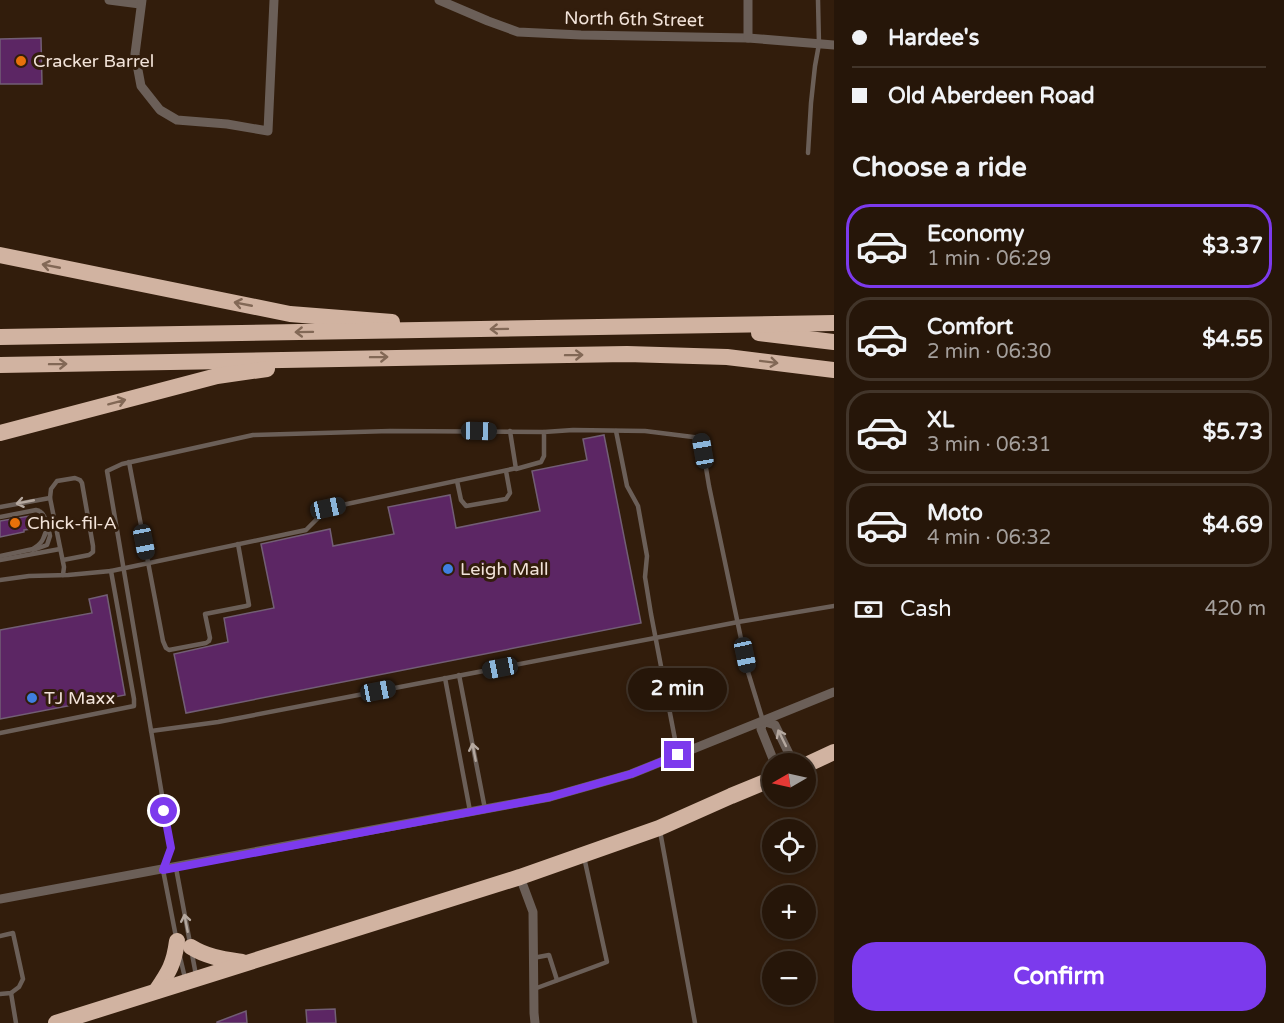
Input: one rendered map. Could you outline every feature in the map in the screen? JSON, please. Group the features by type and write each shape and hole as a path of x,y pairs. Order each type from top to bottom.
{"highway":[{"path":"0,255 290,314 467,329"},
{"path":"0,338 834,323"},
{"path":"621,327 753,333 834,342"},
{"path":"0,365 627,354 727,357 834,370"},
{"path":"0,433 218,376 340,358"},
{"path":"816,760 834,752"},
{"path":"56,1023 520,877 659,828 762,783"},
{"path":"156,991 184,944 202,954 218,959 245,963"}],"street":[{"path":"109,0 141,2 135,54 141,86 160,110 177,120 227,124 268,131 274,0"},
{"name":"North 6th Street","path":"439,0 518,32 748,38 834,45"},
{"path":"748,0 748,38"},
{"path":"0,899 550,797 631,774 834,692"},
{"path":"763,721 761,729 771,753"},
{"path":"763,721 775,725 789,753"},
{"path":"520,877 533,912 535,1023"}],"lane":[{"path":"808,153 811,103 819,44 818,0"},
{"path":"191,980 184,944 163,870 171,848 107,471 129,462 253,435 390,431 544,432 573,430 645,432 700,438 748,672 763,721"},
{"path":"510,431 517,468"},
{"path":"616,431 627,486 638,506 647,556 645,577 678,755"},
{"path":"0,580 111,571 306,530 328,508 536,465 544,456 544,432"},
{"path":"129,462 166,648 169,650 206,643 210,638 205,614 249,605 238,544"},
{"path":"457,481 461,500 466,507 498,501 506,499 510,493 506,471"},
{"path":"63,560 89,555 93,552 82,483 75,478 57,482 51,489 50,498 63,560 63,575"},
{"path":"0,507 50,498"},
{"path":"0,517 40,510 46,525 44,538 39,545 33,549 0,558"},
{"path":"0,558 60,549"},
{"path":"0,733 134,706 111,571"},
{"path":"151,731 218,722 738,622 834,606"},
{"path":"459,675 485,809"},
{"path":"445,678 470,812"},
{"path":"659,828 695,1023"},
{"path":"534,988 608,962 583,855"},
{"path":"176,868 184,944 191,980"},
{"path":"0,936 13,933 23,979 19,987 11,993 0,994"},
{"path":"533,958 549,955 557,980"},
{"path":"11,993 16,1023"}],"building":[{"name":"Cracker Barrel","path":"41,38 42,84 0,84 0,39"},
{"name":"Leigh Mall","path":"604,435 641,623 186,713 174,654 228,642 224,618 274,608 261,544 330,529 333,546 394,534 388,507 450,495 456,528 540,511 532,471 587,460 583,439"},
{"name":"Chick-fil-A","path":"29,516 31,529 0,537 0,521"},
{"path":"107,595 125,695 0,719 0,630 92,613 89,599"},
{"path":"335,1009 336,1023 307,1023 306,1010"},
{"path":"246,1011 247,1023 217,1023 217,1022"}],"place":[{"name":"Cracker Barrel","path":"21,61"},
{"name":"Chick-fil-A","path":"15,523"},
{"name":"Leigh Mall","path":"448,569"},
{"name":"TJ Maxx","path":"32,698"}],"route":[{"path":"164,811 171,848 163,870 550,797 631,774 678,755"}]}
